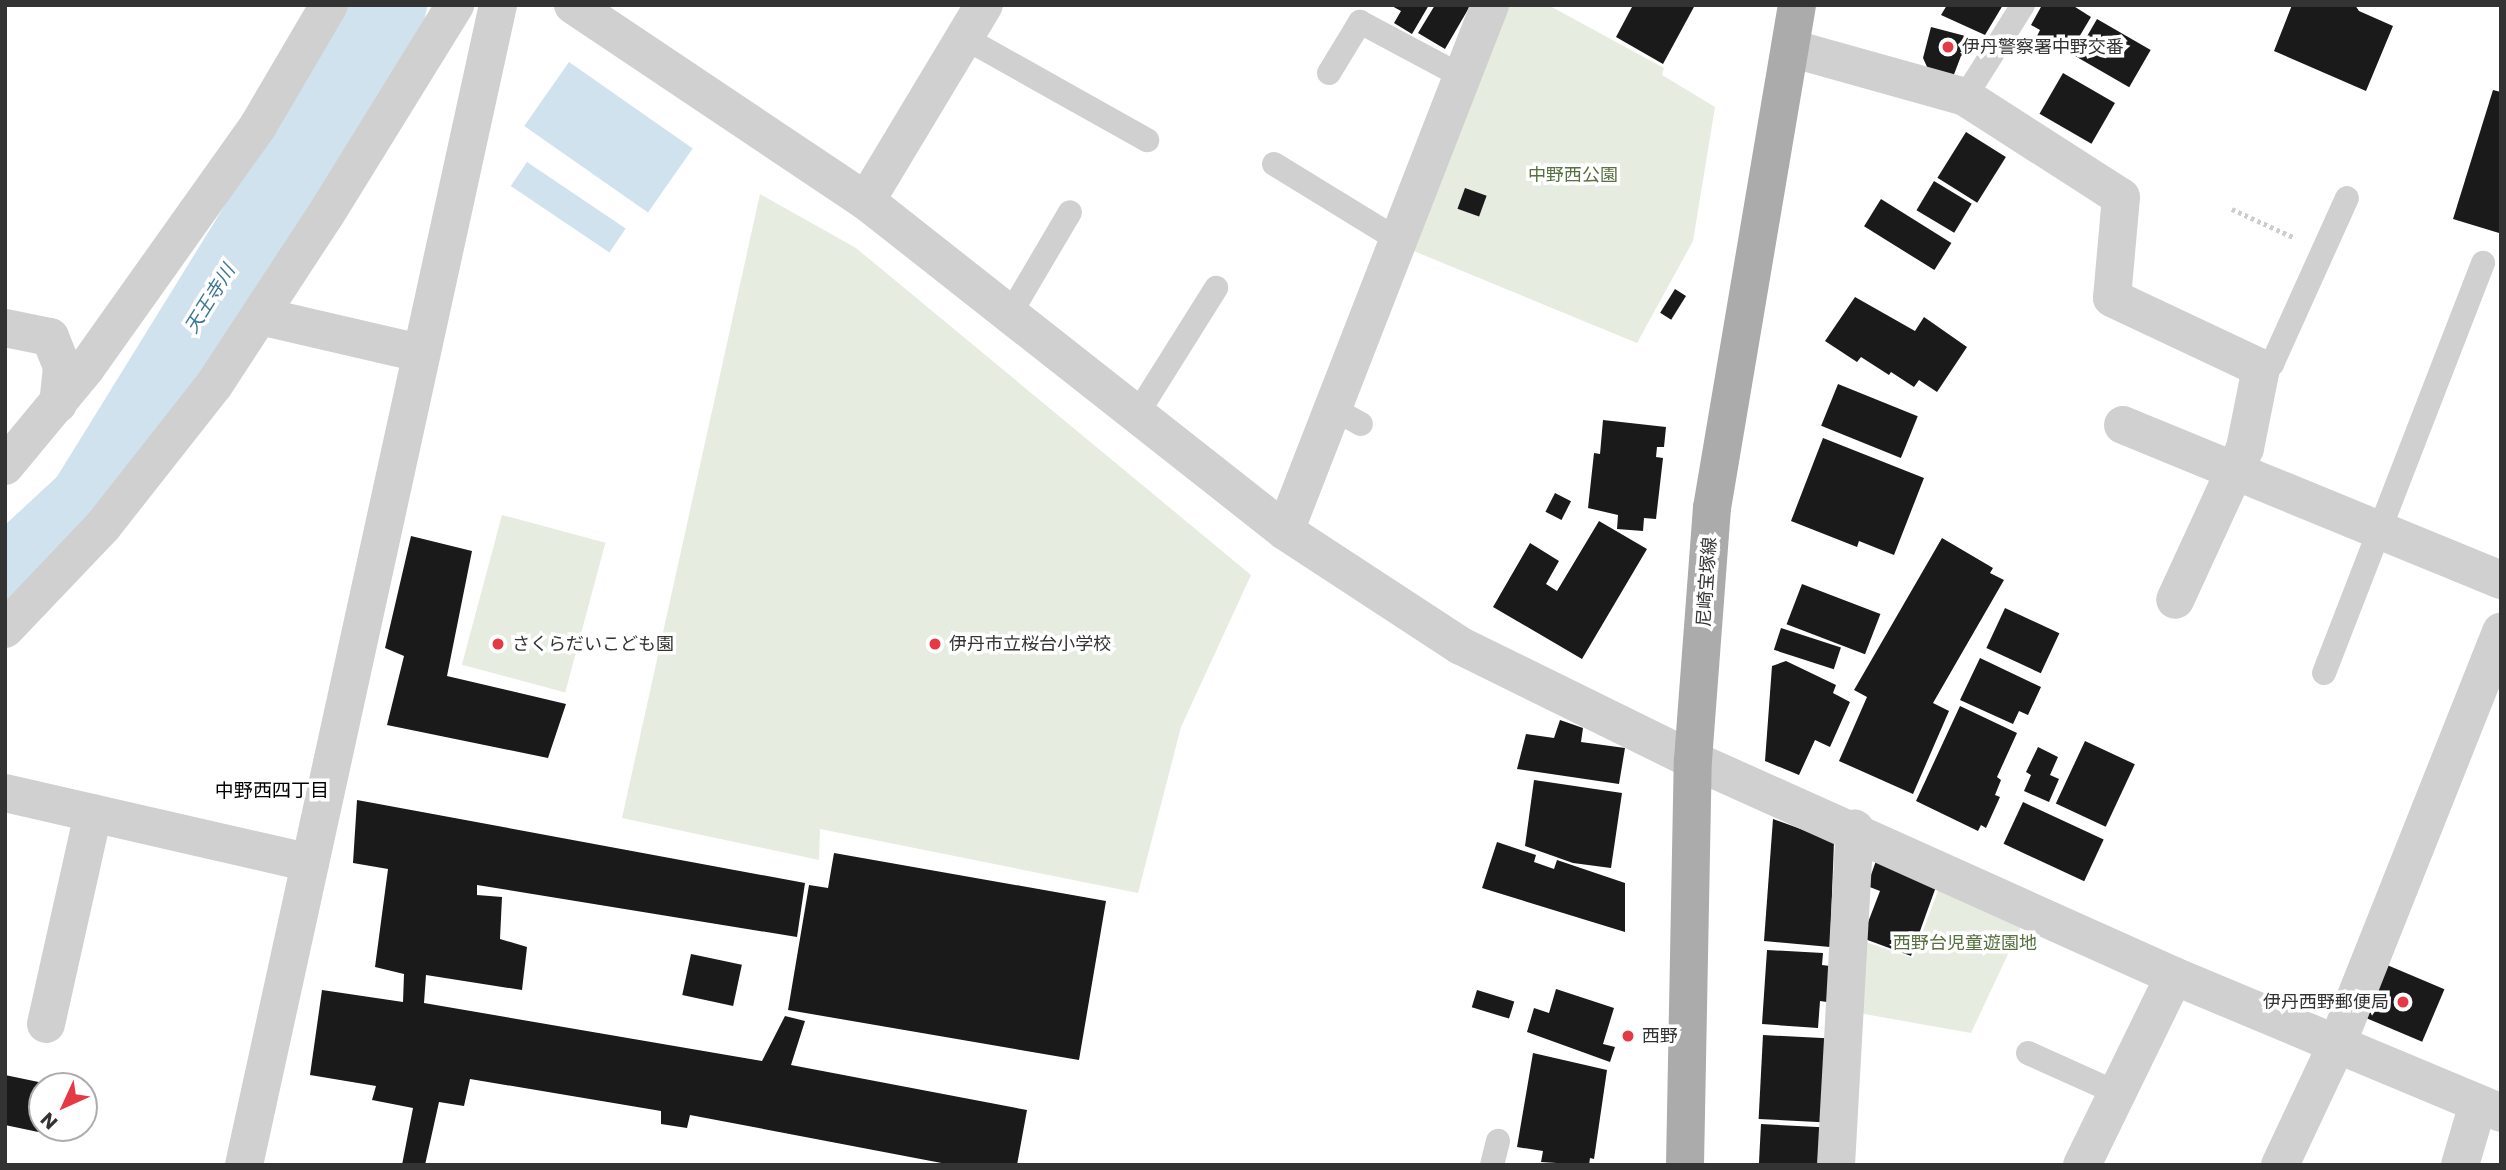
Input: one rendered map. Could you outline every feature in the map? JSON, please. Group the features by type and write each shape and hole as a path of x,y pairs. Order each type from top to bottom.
{"main road":[{"name":"尼崎宝塚線","path":"1685,1165 1693,760 1712,508 1797,5"}],"street":[{"path":"5,466 58,404 258,126 329,5"},
{"path":"5,629 103,526 214,385 455,5"},
{"path":"244,1165 498,5"},
{"path":"573,5 866,201 1285,531 1461,646 1693,760 1855,830 2174,976 2489,1109 2460,1165"},
{"path":"866,201 985,5"},
{"path":"1285,531 1347,416 1398,240 1490,5"},
{"path":"1790,48 1965,97 2121,197 2112,298 2261,368 2245,448 2175,600"},
{"path":"260,316 420,352"},
{"path":"5,328 50,337 62,367 58,404"},
{"path":"2123,425 2235,468 2501,580"},
{"path":"2280,1165 2337,1044 2501,631"},
{"path":"5,793 310,863"},
{"path":"46,1024 93,813"},
{"path":"1836,1165 1855,830"},
{"path":"2082,1165 2174,976"}],"lane":[{"path":"1965,97 2023,5"},
{"path":"1329,73 1360,22 1461,76"},
{"path":"965,38 1147,139"},
{"path":"1274,164 1398,240"},
{"path":"2261,368 2272,364 2325,252 2347,198"},
{"path":"1010,314 1070,212"},
{"path":"2324,673 2377,530 2483,263"},
{"path":"1137,414 1216,288"},
{"path":"2028,1054 2117,1093"},
{"path":"1492,1165 1498,1140"}],"path":[{"path":"2232,209 2325,252"}],"green space":[{"name":"中野西公園","path":"1501,5 1548,5 1664,68 1662,75 1715,107 1693,241 1637,343 1409,249"},
{"path":"760,194 856,248 1251,575 1181,727 1138,893 820,829 819,860 622,818"},
{"path":"502,515 605,543 565,692 462,665"},
{"name":"西野台児童遊園地","path":"1940,885 2024,920 1971,1033 1853,1012 1859,940 1913,958"}],"water":[{"path":"569,62 693,149 648,213 524,126"},
{"path":"527,162 626,229 609,253 511,186"}],"building":[{"path":"1390,5 1429,5 1412,34 1394,23 1401,11"},
{"path":"1435,5 1470,6 1445,49 1418,33"},
{"path":"1633,5 1695,5 1663,64 1616,37"},
{"path":"1947,5 2003,5 1985,35 1941,15"},
{"path":"2042,5 2072,5 2091,17 2069,54 2037,36 2040,30 2031,25"},
{"path":"2292,5 2355,5 2359,11 2393,26 2366,91 2274,51"},
{"path":"2097,19 2151,50 2129,87 2076,56"},
{"name":"伊丹警察署中野交番","path":"1931,27 1973,38 1968,57 1961,56 1953,77 1928,69 1923,58"},
{"path":"2063,73 2115,103 2091,144 2040,114"},
{"path":"2493,90 2501,92 2499,233 2453,219"},
{"path":"1966,132 2006,157 1977,203 1937,178"},
{"path":"1934,181 1972,204 1954,233 1916,210"},
{"path":"1465,188 1487,196 1479,217 1457,209"},
{"path":"1881,199 1951,243 1934,270 1864,226"},
{"path":"1675,289 1686,296 1671,320 1660,313"},
{"path":"1855,297 1915,331 1924,317 1967,347 1937,392 1919,380 1914,387 1861,357 1857,362 1825,341"},
{"path":"1838,384 1918,416 1901,458 1821,426"},
{"path":"1603,420 1666,427 1664,447 1657,447 1656,457 1663,458 1656,519 1644,518 1643,531 1617,529 1618,515 1588,508 1594,453 1600,454"},
{"path":"1823,438 1924,478 1894,555 1859,541 1857,547 1791,521"},
{"path":"1555,493 1571,501 1562,520 1545,512"},
{"path":"1599,521 1647,549 1582,659 1493,607 1530,543 1559,561 1546,584 1557,591"},
{"path":"411,536 472,551 447,676 566,704 548,758 387,725 404,656 385,648"},
{"path":"1942,538 1993,568 1990,573 2004,580 1933,703 1949,711 1913,794 1839,761 1867,697 1854,690"},
{"path":"1802,584 1880,614 1865,654 1787,624"},
{"path":"2005,608 2059,633 2041,673 1986,648"},
{"path":"1781,628 1841,647 1834,669 1774,650"},
{"path":"1980,658 2041,687 2028,715 2019,711 2013,724 1960,700"},
{"path":"1786,661 1836,685 1833,693 1850,702 1830,747 1815,740 1799,775 1765,761 1772,666"},
{"path":"1960,706 2017,733 1997,777 2001,780 1995,795 2000,797 1986,828 1981,825 1978,831 1916,801"},
{"path":"1560,720 1583,728 1581,742 1625,748 1619,784 1517,769 1526,734 1554,738"},
{"path":"2085,741 2135,764 2106,827 2056,804"},
{"path":"2038,747 2058,757 2050,775 2059,779 2049,802 2024,791 2031,775 2026,772"},
{"path":"1534,780 1622,793 1611,868 1573,863 1525,846"},
{"path":"357,800 805,883 797,937 477,885 477,895 502,897 500,939 527,947 522,990 426,975 424,1003 762,1061 785,1016 805,1021 791,1065 1027,1110 1017,1165 952,1165 690,1115 687,1128 661,1124 661,1111 470,1079 464,1106 439,1102 425,1165 402,1165 413,1108 372,1100 376,1086 310,1075 322,990 403,1002 404,974 375,967 388,869 353,863"},
{"path":"2023,802 2104,840 2084,881 2004,844"},
{"path":"1773,819 1834,841 1830,947 1764,941"},
{"path":"1497,842 1536,855 1534,862 1554,869 1557,860 1625,883 1625,932 1482,888"},
{"path":"834,853 1106,901 1079,1060 788,1010 809,885 828,888"},
{"path":"1876,861 1937,884 1911,956 1862,938 1880,891 1867,886"},
{"path":"1767,950 1823,953 1822,965 1830,966 1827,1002 1820,1001 1818,1028 1762,1024"},
{"path":"691,954 742,965 733,1006 682,995"},
{"path":"2380,962 2444,989 2422,1042 2358,1014"},
{"path":"1556,989 1614,1008 1603,1044 1615,1047 1610,1062 1527,1032 1534,1008 1549,1013"},
{"path":"1477,990 1514,1001 1509,1019 1472,1007"},
{"path":"1763,1035 1827,1038 1823,1122 1759,1119"},
{"path":"1533,1053 1607,1070 1594,1159 1590,1158 1589,1165 1541,1162 1543,1151 1517,1147"},
{"path":"5,1075 28,1080 28,1130 5,1125"},
{"path":"1761,1124 1822,1127 1820,1165 1759,1165"}],"waterway":[{"name":"天王寺川","path":"5,574 85,500 391,5"}],"place":[{"name":"伊丹警察署中野交番","path":"1948,47"},
{"name":"さくらだいこども園","path":"498,644"},
{"name":"伊丹市立桜台小学校","path":"935,644"},
{"name":"伊丹西野郵便局","path":"2403,1002"},
{"name":"西野","path":"1628,1036"}],"district":[{"name":"中野西四丁目","path":"272,791"}]}
